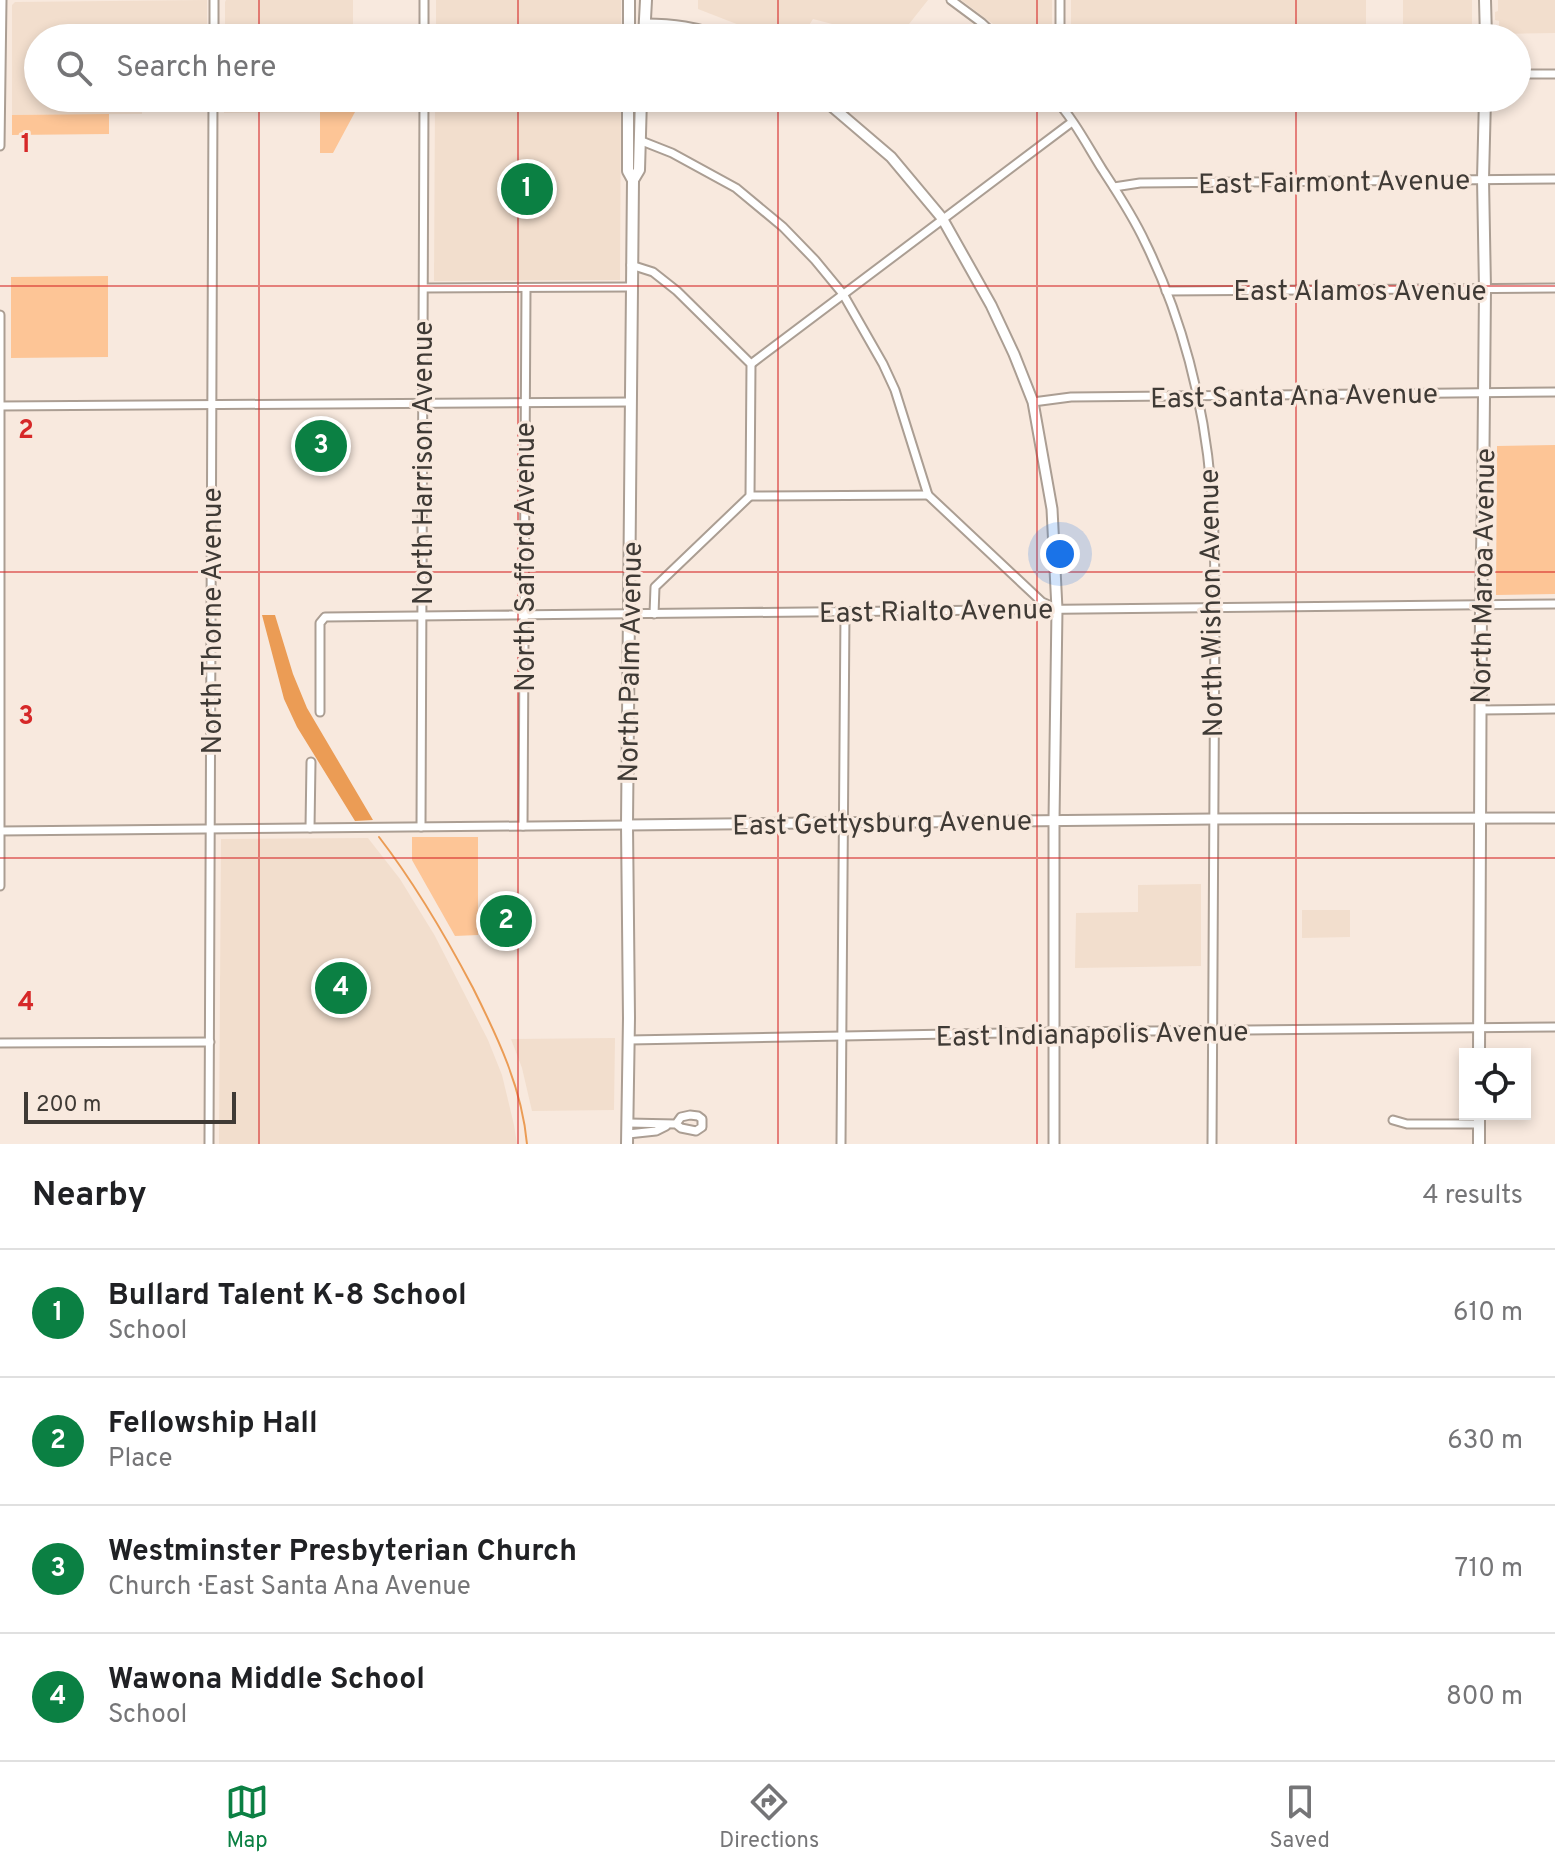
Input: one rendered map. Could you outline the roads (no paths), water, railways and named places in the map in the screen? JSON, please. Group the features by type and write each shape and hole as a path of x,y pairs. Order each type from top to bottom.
{"main road":[{"path":"629,0 629,24"},
{"path":"645,24 646,0"},
{"path":"1485,0 1486,24"},
{"name":"North Palm Avenue","path":"628,112 628,171 633,180"},
{"name":"North Palm Avenue","path":"628,1134 631,265 633,180 639,170 640,112"},
{"name":"North Maroa Avenue","path":"1479,1048 1485,112"},
{"path":"1479,1120 1479,1144"}],"street":[{"path":"0,146 2,0"},
{"path":"214,0 214,24"},
{"path":"424,0 424,24"},
{"path":"951,0 983,24"},
{"path":"1060,0 1060,24"},
{"path":"1531,74 1555,74"},
{"name":"North Thorne Avenue","path":"209,1144 213,112"},
{"name":"North Harrison Avenue","path":"421,827 424,112"},
{"path":"838,112 891,157 942,218 991,305 1033,402 1052,509 1057,609 1054,1144"},
{"name":"North Wishon Avenue","path":"1066,112 1145,241 1166,291 1185,346 1197,396 1211,486 1215,608 1212,1144"},
{"path":"751,364 1072,122"},
{"path":"639,140 672,153 748,197 815,260 843,294 883,364 895,390 928,495 1042,602 1057,609"},
{"name":"East Fairmont Avenue","path":"1114,187 1140,183 1555,179"},
{"path":"631,265 653,272 677,291 751,364 750,496"},
{"path":"424,288 631,287"},
{"name":"North Safford Avenue","path":"523,826 526,288"},
{"name":"East Alamos Avenue","path":"1166,291 1555,288"},
{"path":"0,315 0,886"},
{"name":"East Santa Ana Avenue","path":"1033,402 1071,397 1555,392"},
{"path":"0,406 630,402"},
{"path":"654,614 655,587 750,496 928,495"},
{"name":"East Rialto Avenue","path":"320,712 320,623 325,617 1555,604"},
{"path":"841,1144 845,611"},
{"path":"1480,710 1555,709"},
{"path":"310,828 311,762"},
{"name":"East Gettysburg Avenue","path":"0,831 1555,818"},
{"name":"East Indianapolis Avenue","path":"629,1040 1555,1027"},
{"path":"0,1043 210,1042"},
{"path":"1393,1120 1407,1124 1465,1120"},
{"path":"620,1144 628,1134 656,1131 672,1125"}],"waterway":[{"path":"379,837 429,911 482,1007 514,1083 527,1144"}],"place":[{"name":"Bullard Talent K-8 School","path":"527,189"},
{"name":"Westminster Presbyterian Church","path":"321,446"},
{"name":"Fellowship Hall","path":"506,921"},
{"name":"Wawona Middle School","path":"341,988"}]}
